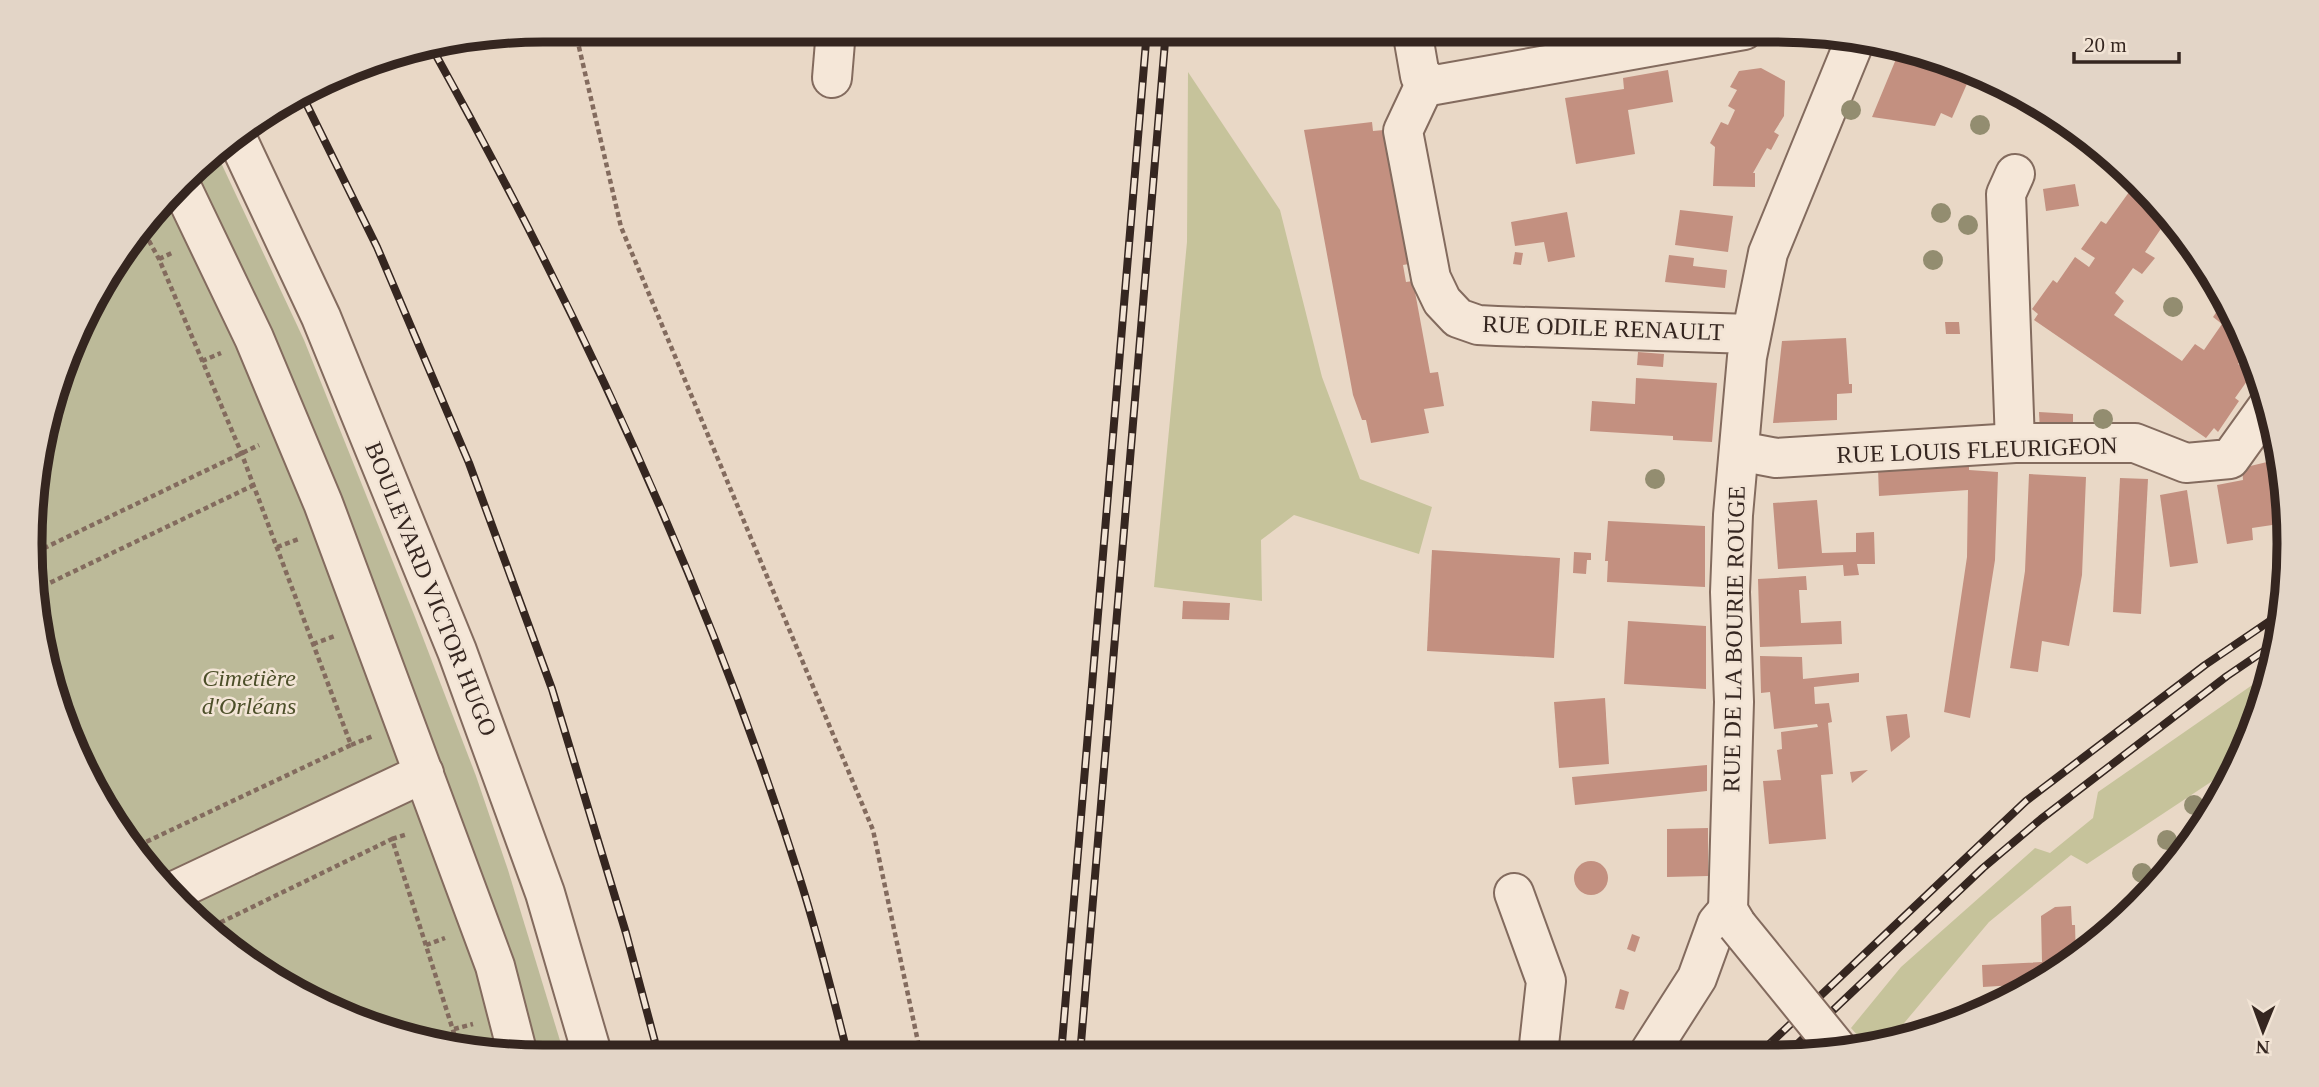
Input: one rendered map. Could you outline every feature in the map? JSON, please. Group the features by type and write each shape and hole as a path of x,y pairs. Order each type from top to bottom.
{"street":[{"path":"832,78 835,42"},
{"path":"1414,42 1420,76 1435,85 1677,42"},
{"name":"RUE DE LA BOURIE ROUGE","path":"1732,917 1734,702 1730,592 1733,515 1747,357 1768,253 1852,48"},
{"name":"RUE ODILE RENAULT","path":"1427,80 1403,131 1431,278 1442,301 1458,318 1478,325 1751,334"},
{"name":"BOULEVARD VICTOR HUGO","path":"240,145 321,317 457,651 545,893 589,1045"},
{"path":"2015,174 2006,194 2015,443"},
{"path":"185,194 254,338 323,503 495,966 515,1044"},
{"name":"RUE LOUIS FLEURIGEON","path":"1739,451 1776,458 2015,443 2135,443 2186,463 2230,459 2261,416"},
{"path":"180,888 424,773"},
{"path":"1514,893 1546,981 1539,1045"},
{"path":"1655,1045 1697,978 1717,923 1732,917 1832,1042"}],"path":[{"path":"578,42 621,227 873,830 919,1045"},
{"path":"142,844 351,745 242,452 147,237"},
{"path":"42,549 242,452"},
{"path":"44,586 254,485"},
{"path":"217,924 392,839 455,1037"}],"shaded area":[{"path":"1188,72 1280,210 1322,377 1360,479 1432,507 1419,554 1294,515 1261,540 1262,601 1154,587 1187,242"},
{"path":"2257,681 2239,735 2219,777 2087,864 2071,855 1989,922 1899,1029 1859,1038 1851,1028 1901,967 2035,848 2050,853 2093,818 2098,792"}],"green space":[{"name":"Cimetière d'Orléans","path":"220,160 304,340 415,617 476,776 561,1045 478,1041 414,1028 352,1007 293,978 265,960 213,921 166,874 109,794 80,735 59,673 46,609 43,576 46,478 59,414 80,352 109,293 166,213"}],"building":[{"path":"1897,57 1968,81 1952,118 1941,113 1935,126 1872,117"},
{"path":"1761,68 1785,81 1784,116 1774,132 1779,135 1771,150 1767,148 1753,173 1755,187 1713,186 1715,147 1710,143 1721,122 1728,125 1735,110 1728,106 1737,90 1730,87 1739,71"},
{"path":"1668,70 1673,102 1628,110 1635,154 1576,164 1565,98 1624,89 1623,78"},
{"path":"1372,122 1373,131 1384,130 1409,264 1403,265 1406,282 1413,281 1430,373 1438,372 1444,406 1424,409 1429,433 1371,443 1366,420 1362,420 1353,395 1304,130"},
{"path":"2075,184 2079,206 2046,211 2043,189"},
{"path":"2131,190 2163,226 2145,252 2155,258 2142,274 2133,268 2115,293 2124,301 2114,315 2182,361 2195,344 2204,350 2222,324 2213,317 2218,309 2242,359 2238,364 2245,369 2249,379 2235,398 2239,401 2218,432 2214,428 2206,438 2034,320 2038,314 2032,309 2053,280 2057,283 2075,257 2089,267 2095,258 2081,249 2101,221 2106,224"},
{"path":"1680,210 1733,216 1728,252 1675,245"},
{"path":"1567,212 1575,257 1548,262 1544,242 1515,246 1511,222"},
{"path":"1515,252 1523,253 1521,265 1513,264"},
{"path":"1669,255 1694,258 1693,266 1727,270 1725,288 1665,282"},
{"path":"1945,322 1959,322 1960,334 1946,334"},
{"path":"1846,338 1852,393 1837,394 1837,420 1773,423 1782,341"},
{"path":"1638,352 1664,354 1663,367 1637,365"},
{"path":"1636,378 1717,383 1712,442 1673,440 1673,436 1590,431 1592,401 1635,404"},
{"path":"2039,412 2073,414 2073,433 2040,432"},
{"path":"2267,462 2276,524 2252,528 2253,540 2227,544 2217,485 2243,480 2242,468"},
{"path":"1969,465 1969,470 1998,472 1995,560 1970,718 1944,712 1967,557 1968,490 1879,496 1878,468"},
{"path":"2029,474 2086,477 2082,575 2069,646 2042,641 2038,672 2010,668 2025,571"},
{"path":"2120,478 2148,479 2141,614 2113,612"},
{"path":"2187,490 2198,563 2170,567 2160,495"},
{"path":"1817,500 1822,553 1856,552 1856,533 1874,532 1875,564 1857,564 1859,575 1844,576 1843,565 1778,569 1773,503"},
{"path":"1608,521 1705,526 1705,587 1607,582 1608,561 1605,561"},
{"path":"1432,550 1560,558 1554,658 1427,651"},
{"path":"1574,552 1591,553 1591,560 1587,560 1586,574 1573,573"},
{"path":"1806,576 1807,590 1799,590 1801,623 1841,621 1842,644 1760,647 1758,579"},
{"path":"1183,601 1230,603 1229,620 1182,619"},
{"path":"1628,621 1706,626 1706,689 1624,684"},
{"path":"1760,656 1802,657 1803,679 1859,673 1859,682 1814,687 1815,704 1829,703 1832,722 1828,723 1833,774 1821,775 1826,839 1769,844 1763,781 1781,780 1777,750 1782,749 1781,732 1818,727 1817,724 1774,729 1770,692 1761,693"},
{"path":"1605,698 1609,764 1559,768 1554,702"},
{"path":"1907,714 1910,737 1891,752 1886,716"},
{"path":"1707,765 1707,791 1575,805 1572,777"},
{"path":"1868,770 1852,783 1850,772"},
{"path":"1708,828 1708,876 1667,877 1667,829"},
{"path":"1591,861 1603,866 1608,878 1603,890 1591,895 1579,890 1574,878 1579,866"},
{"path":"2071,906 2076,945 2012,985 1983,987 1982,965 2042,962 2041,916 2055,907"},
{"path":"1632,934 1640,937 1635,952 1627,949"},
{"path":"1620,989 1629,992 1624,1010 1615,1008"}],"railway":[{"path":"1062,1045 1146,42"},
{"path":"1081,1045 1165,42"},
{"path":"435,54 539,248 589,350 682,557 724,662 799,876 845,1045"},
{"path":"306,102 377,247 469,463 552,689 626,933 656,1045"},
{"path":"1768,1045 2026,801 2205,665 2271,620"},
{"path":"1797,1044 1983,868 2041,819 2227,676 2265,650"}]}
